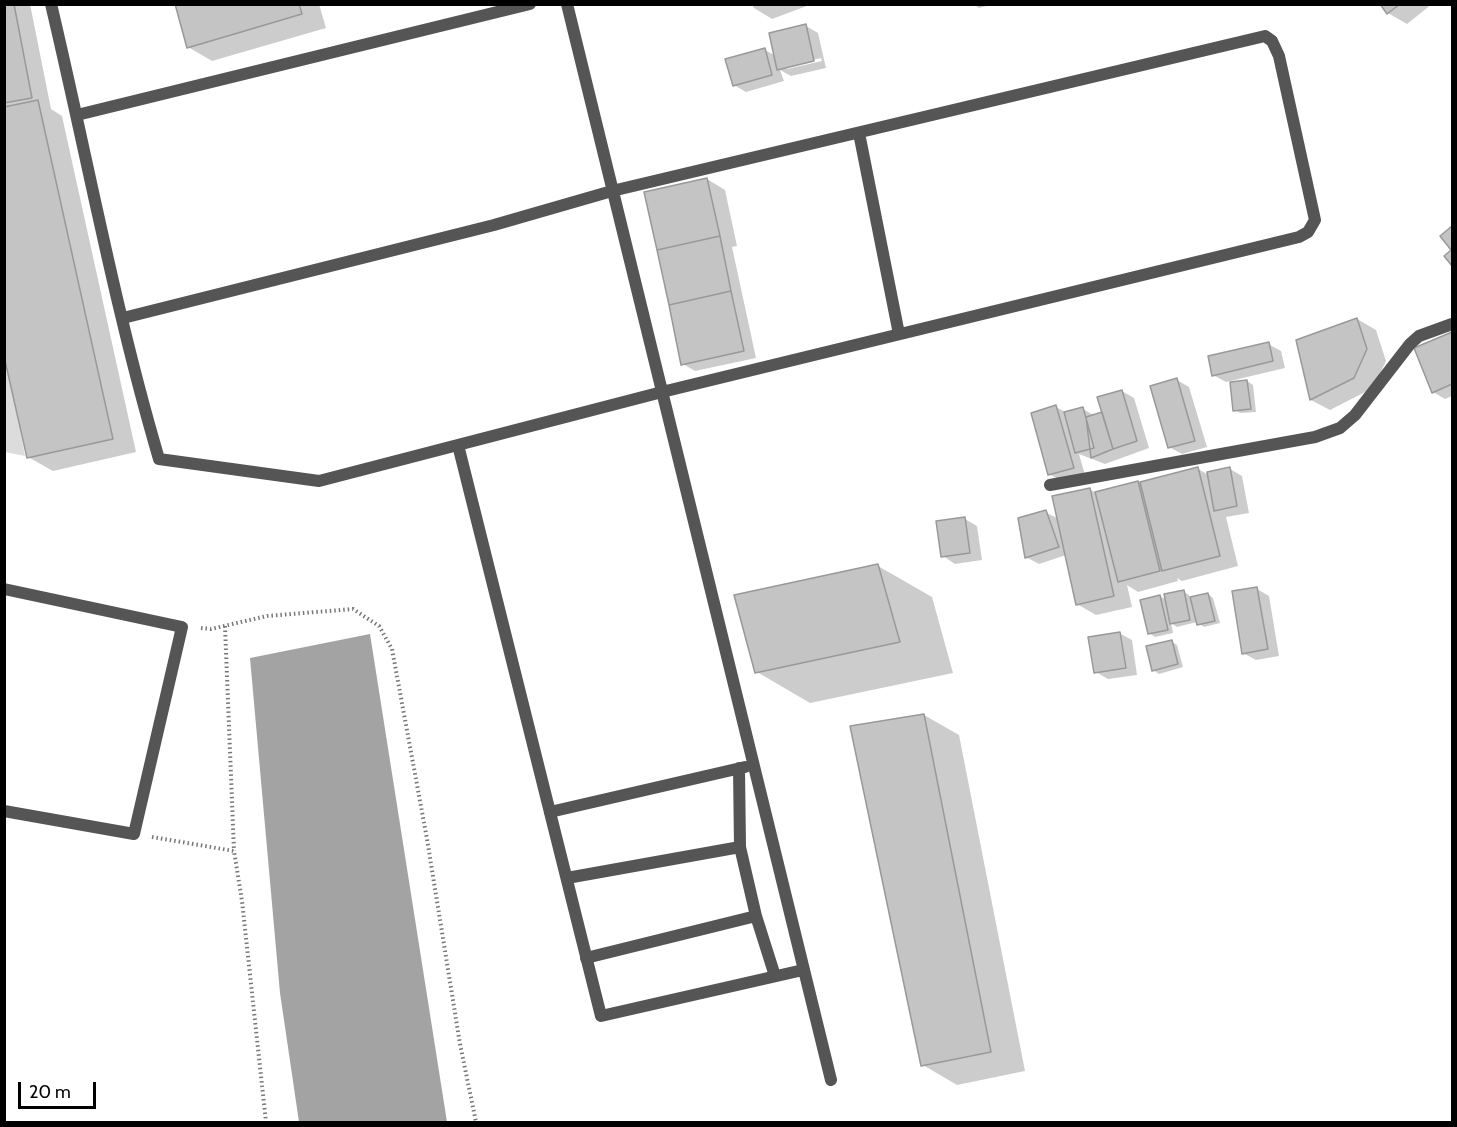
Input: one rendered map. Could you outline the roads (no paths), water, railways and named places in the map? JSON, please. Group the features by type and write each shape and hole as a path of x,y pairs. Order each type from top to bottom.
{"street":[{"path":"51,4 123,318 159,459 319,481 662,392 1299,237 1308,232 1315,220 1279,56 1272,41 1265,36 612,191 494,225 123,318"},
{"path":"77,115 501,8 530,4"},
{"path":"567,4 831,1080"},
{"path":"859,133 899,334"},
{"path":"1050,485 1315,437 1340,428 1355,415 1410,344 1419,336 1452,324"},
{"path":"458,445 601,1016 803,970"},
{"path":"4,589 182,627 134,834 4,811"},
{"path":"550,812 753,765"},
{"path":"739,768 740,847 756,916 775,976"},
{"path":"567,878 740,847"},
{"path":"586,958 756,916"}]}
